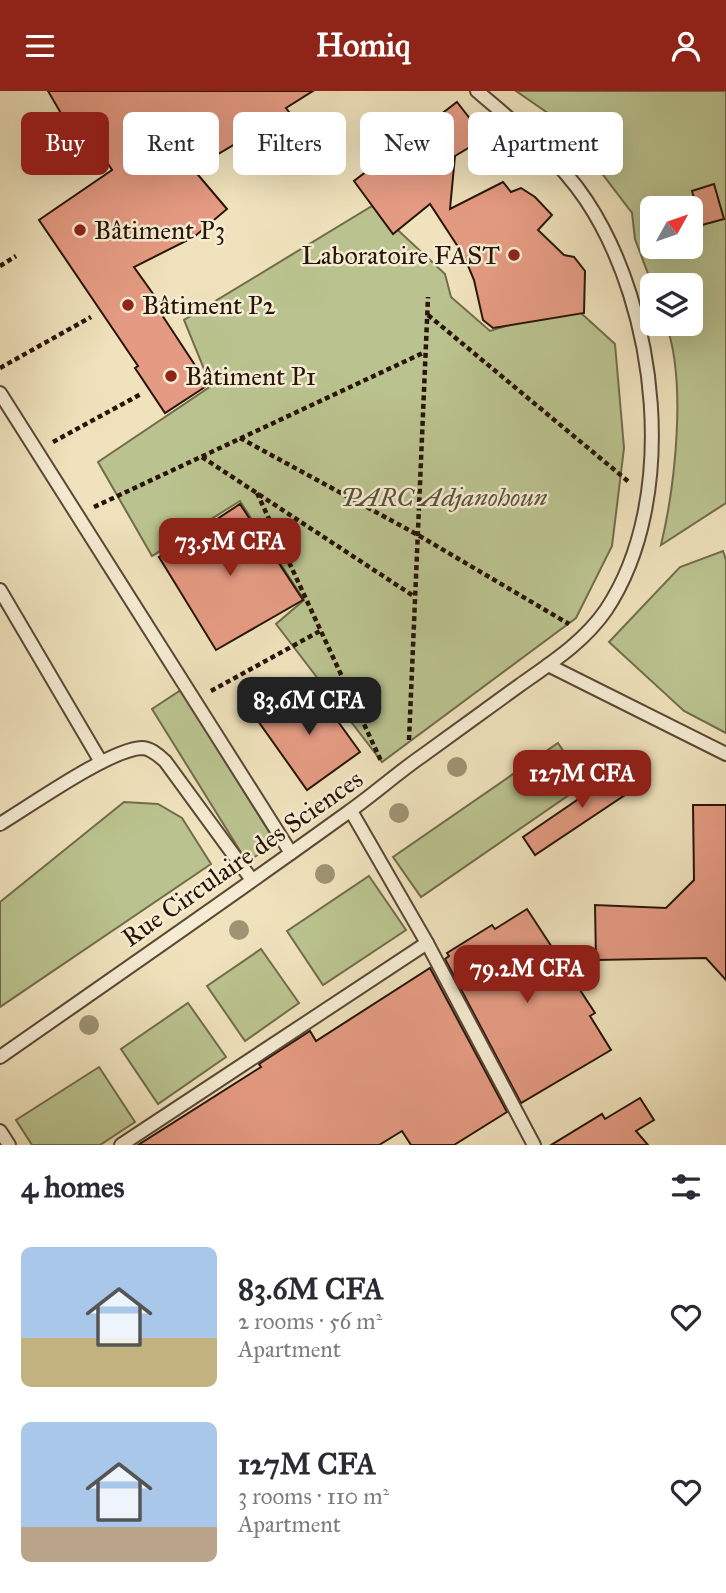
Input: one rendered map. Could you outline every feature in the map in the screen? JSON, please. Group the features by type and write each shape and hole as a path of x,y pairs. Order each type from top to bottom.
{"lane":[{"name":"Rue Circulaire des Sciences","path":"0,1057 351,811 408,766 548,665 585,634 605,612 627,573 639,539 653,441 652,387 633,307 611,245 584,198 522,129 477,91"},
{"path":"0,393 291,853"},
{"path":"0,590 101,762"},
{"path":"548,665 726,754"},
{"path":"0,824 101,762 143,748 154,752 165,761 252,880"},
{"path":"351,811 427,943 534,1145"},
{"path":"121,1145 427,943"},
{"path":"0,1131 9,1145"}],"path":[{"path":"0,266 16,256"},
{"path":"408,766 428,297"},
{"path":"427,315 645,495"},
{"path":"0,368 91,317"},
{"path":"78,515 426,351"},
{"path":"37,451 141,394"},
{"path":"240,438 418,535 585,634"},
{"path":"201,457 415,597"},
{"path":"257,493 390,780"},
{"path":"194,700 320,631"}],"green space":[{"path":"516,91 726,91 726,503 661,545 671,494 677,434 676,375 669,336 703,336 703,273 648,273 642,259 704,259 704,196 640,196 640,252 635,239 632,213 603,175 623,175 623,112 546,112"},
{"name":"PARC Adjanohoun","path":"372,206 445,274 451,297 490,331 572,305 615,344 624,448 612,546 576,618 382,762 276,624 304,600 240,501 152,556 98,462 211,386 184,320"},
{"path":"723,551 726,560 726,733 684,711 609,642 680,567"},
{"path":"181,690 276,843 247,862 152,709"},
{"path":"558,743 585,784 421,897 393,857"},
{"path":"124,802 158,804 182,818 211,864 0,1007 0,902"},
{"path":"369,876 406,930 323,985 287,931"},
{"path":"261,949 299,1003 245,1041 207,986"},
{"path":"188,1003 226,1057 158,1104 121,1049"},
{"path":"99,1067 135,1122 100,1145 32,1145 16,1120"}],"building":[{"path":"48,91 313,91 286,108 289,112 233,112 233,145 219,154 219,112 123,112 123,175 198,175 227,209 194,237 134,267 166,312 162,315 208,385 165,413 135,368 138,366 39,220 105,175 109,175 112,170 109,165 109,112 60,112"},
{"name":"Laboratoire FAST","path":"457,102 468,116 468,148 455,156 454,167 454,112 444,112"},
{"name":"Laboratoire FAST","path":"362,175 453,175 450,209 503,182 511,192 521,188 535,197 552,215 538,230 564,255 574,257 585,271 584,313 493,328 483,320 474,280 464,256 430,204 393,234 354,181"},
{"path":"714,184 724,219 704,224 704,196 693,196 692,191"},
{"path":"240,504 303,600 216,650 159,557"},
{"path":"311,684 360,752 307,790 258,721"},
{"path":"627,766 640,785 535,855 523,837"},
{"path":"693,805 726,805 726,980 706,958 596,960 595,905 666,908 694,880"},
{"path":"527,909 595,1013 590,1016 611,1050 521,1103 445,959 449,956 447,953 492,925 495,929"},
{"path":"430,968 507,1112 454,1145 411,1145 402,1131 379,1145 138,1145 261,1067 259,1064 310,1031 316,1041"},
{"path":"640,1098 654,1120 636,1131 648,1145 551,1145 602,1114 605,1119"}],"place":[{"name":"Bâtiment P3","path":"80,230"},
{"name":"Laboratoire FAST","path":"514,255"},
{"name":"Bâtiment P2","path":"128,305"},
{"name":"Bâtiment P1","path":"171,376"}]}
